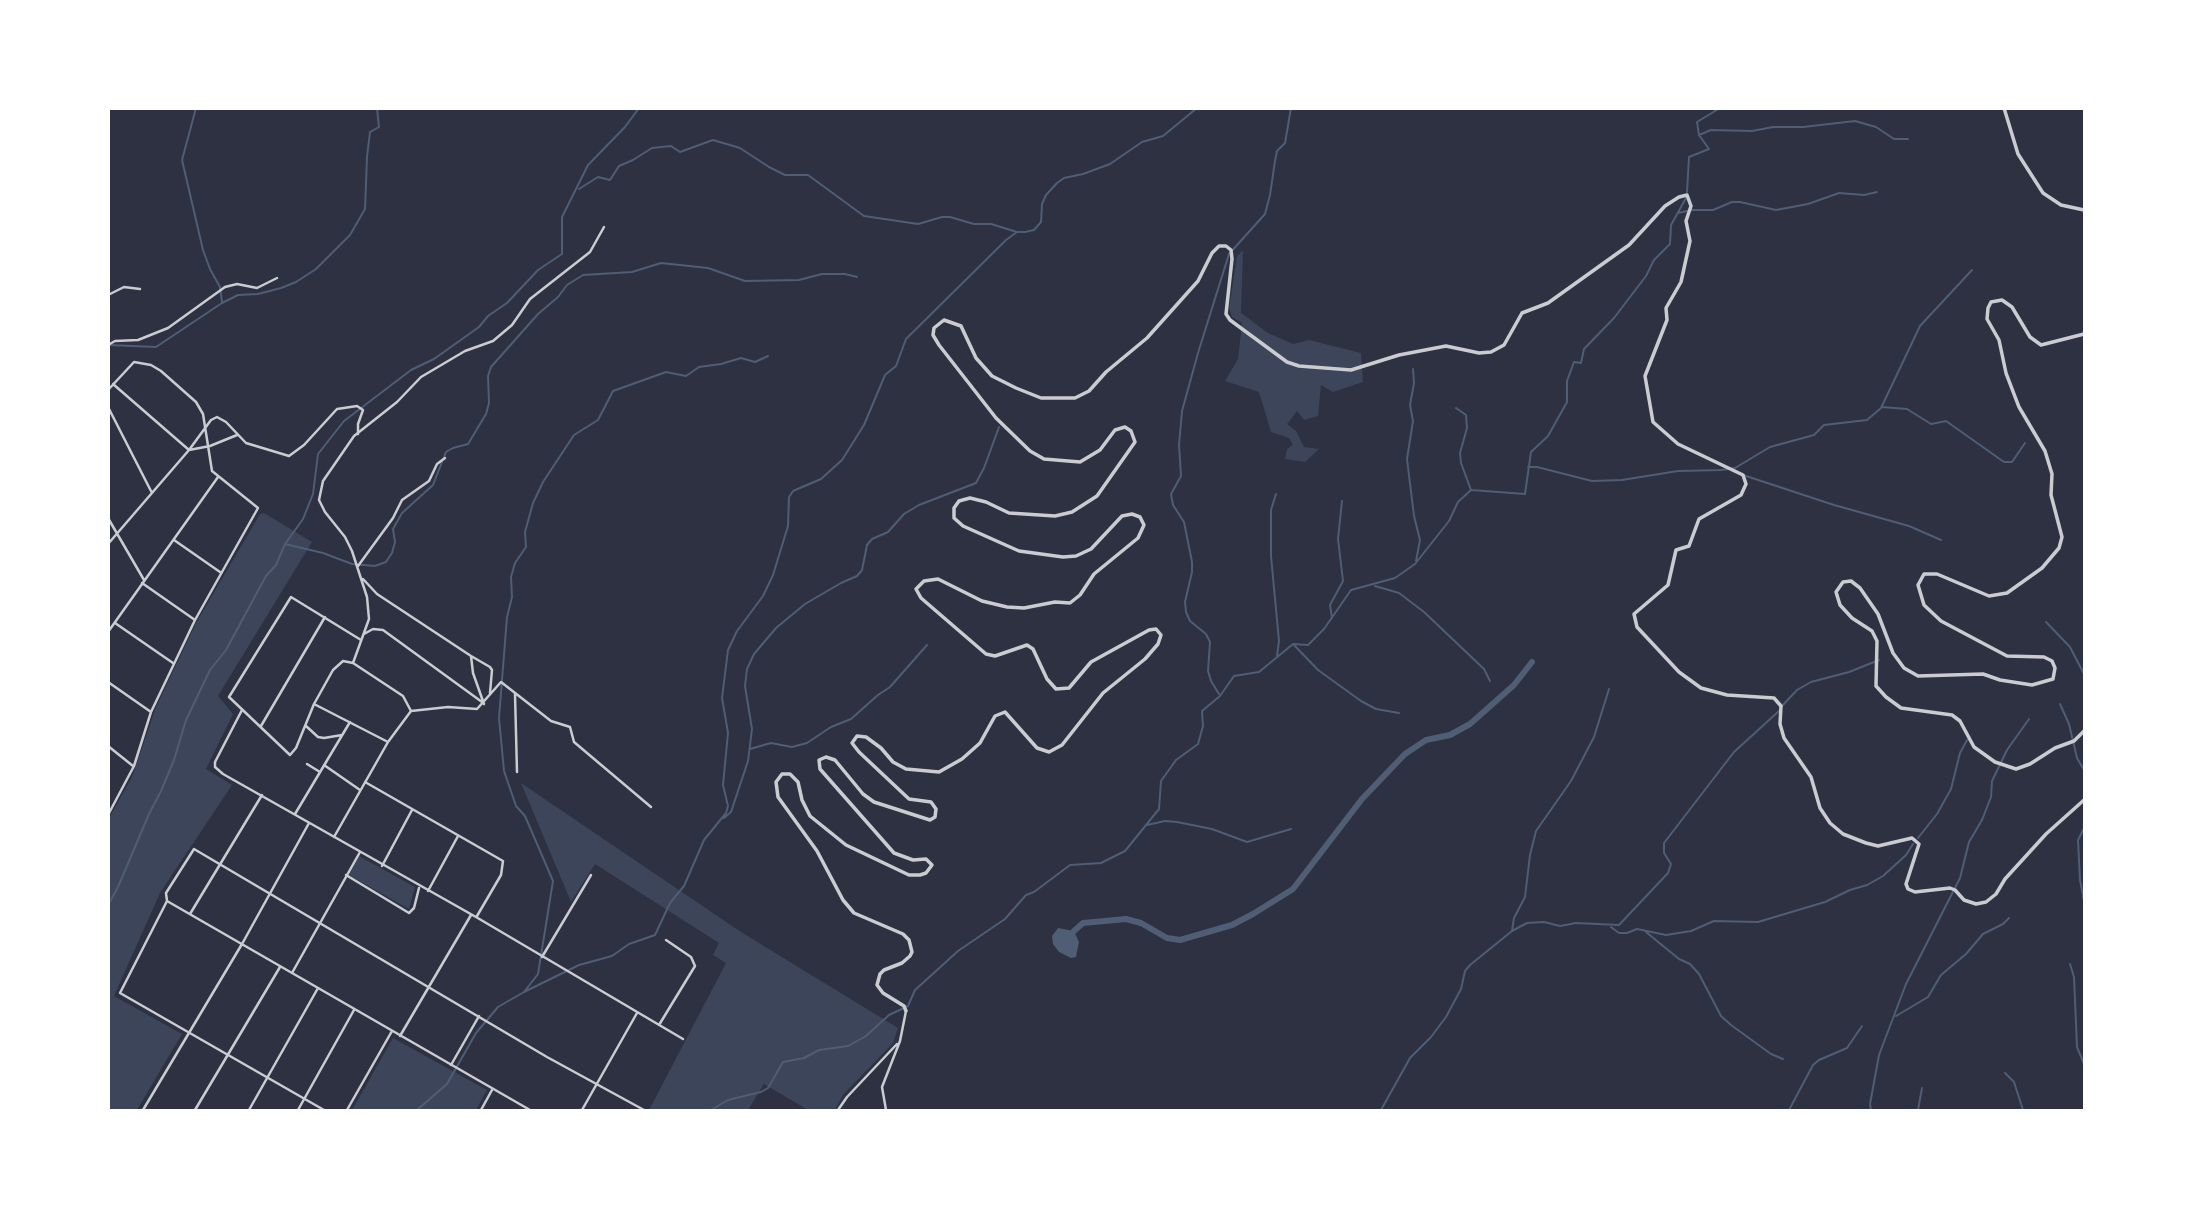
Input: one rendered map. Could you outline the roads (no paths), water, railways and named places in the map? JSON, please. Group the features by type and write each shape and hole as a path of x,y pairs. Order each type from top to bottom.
{"street":[{"path":"2004,108 2018,154 2043,193 2061,205 2084,211"},
{"path":"886,1111 882,1087 900,1041 906,1011 904,1006 883,993 877,985 884,970 902,963 910,956 912,952 909,940 903,934 854,913 843,900 817,850 778,797 776,782 782,774 790,774 798,782 802,800 810,816 827,832 876,861 909,875 926,873 932,865 926,859 913,860 894,853 820,769 819,760 826,757 835,760 863,794 874,802 930,820 935,817 936,809 931,802 909,799 859,752 852,743 857,736 866,737 906,769 940,772 980,743 995,716 1005,712 1037,748 1049,752 1062,745 1103,693 1145,659 1158,644 1161,635 1156,629 1149,630 1091,662 1069,688 1056,688 1046,679 1033,649 1027,645 995,656 986,654 921,598 916,589 924,581 938,579 982,601 1007,607 1070,603 1080,595 1094,574 1138,538 1144,525 1140,517 1132,514 1122,516 1091,550 1076,556 1063,557 1019,551 963,526 954,519 954,508 959,501 970,498 1010,513 1055,516 1072,512 1097,496 1135,442 1131,431 1125,427 1115,430 1100,450 1080,462 1044,459 1030,452 996,418 939,345 933,335 934,328 944,320 961,326 976,358 992,376 1016,388 1041,398 1075,398 1089,391 1106,372 1147,338 1198,281 1212,253 1219,246 1226,246 1231,250 1226,314 1230,320 1287,362 1299,366 1351,370 1399,355 1446,346 1479,353 1492,352 1504,345 1522,313 1548,303 1629,246 1665,206 1687,195 1691,206 1686,221 1690,241 1681,282 1666,308 1667,320 1645,376 1653,422 1678,443 1743,475 1746,484 1741,495 1699,519 1689,546 1676,550 1668,585 1634,614 1637,627 1679,672 1701,688 1727,695 1774,698 1781,706 1780,724 1784,738 1811,777 1820,808 1830,823 1843,834 1878,846 1912,838 1919,844 1906,884 1908,889 1915,892 1944,888 1955,890 1964,900 1976,904 1986,902 1996,894 2005,879 2046,834 2084,800"},
{"path":"353,663 369,619 369,609 358,566 345,537 319,500 323,481 358,433 397,402 421,377 464,351 493,341 512,325 530,299 590,252 604,227"},
{"path":"108,345 115,341 138,340 168,328 225,287 237,284 257,288 278,278"},
{"path":"108,295 124,287 140,289"},
{"path":"2084,334 2040,345 2030,337 2012,307 2002,300 1991,302 1988,308 1987,319 1999,340 2006,373 2019,407 2045,451 2052,474 2051,495 2062,537 2059,548 2042,568 2007,593 1989,596 1937,574 1924,574 1918,586 1924,605 1941,621 2007,656 2044,657 2052,662 2055,668 2053,679 2032,685 2000,680 1983,674 1918,676 1904,668 1893,653 1878,614 1860,588 1851,580 1843,582 1836,592 1840,605 1852,618 1872,631 1877,641 1876,686 1886,697 1900,708 1952,715 1960,721 1974,747 1995,762 2016,769 2074,741 2084,732"},
{"path":"108,390 134,362 151,365 196,402 206,428 212,471 258,509 195,620 151,712 134,766 108,815"},
{"path":"113,384 189,450"},
{"path":"108,544 189,450 211,420 217,417 226,422 246,443 289,456 304,445 337,409 357,406 363,410 358,433"},
{"path":"108,407 152,493"},
{"path":"189,450 210,446 237,435"},
{"path":"358,566 393,518 402,500 429,481 437,464 445,458"},
{"path":"108,632 218,477"},
{"path":"108,518 143,581 195,620"},
{"path":"174,540 221,573"},
{"path":"361,578 377,594 490,667 490,696"},
{"path":"361,640 290,597 229,697 290,755 306,726 314,704 337,665 343,662 353,663 403,696 411,711"},
{"path":"260,727 325,617"},
{"path":"115,623 174,664"},
{"path":"364,634 373,629 383,630 484,704"},
{"path":"471,656 473,673 484,704"},
{"path":"108,682 151,712"},
{"path":"334,837 388,742 411,711 448,707 477,709 501,682 551,722 570,727 574,742 651,807"},
{"path":"515,694 517,772"},
{"path":"314,704 388,742"},
{"path":"242,710 215,762 215,767 683,1039"},
{"path":"295,814 350,722"},
{"path":"306,726 318,737 342,735"},
{"path":"108,746 134,766"},
{"path":"307,764 320,772"},
{"path":"324,765 360,790"},
{"path":"365,782 503,861 501,875 428,986 400,1036"},
{"path":"190,914 262,795"},
{"path":"382,866 413,810"},
{"path":"143,1111 242,944 309,823"},
{"path":"428,891 458,835"},
{"path":"324,1111 120,993 167,901 166,893 194,849 644,1111"},
{"path":"292,973 359,852"},
{"path":"542,957 591,875"},
{"path":"346,876 410,913 414,908 419,886"},
{"path":"167,901 530,1110"},
{"path":"659,1025 695,966 691,957 666,940"},
{"path":"195,1111 280,967"},
{"path":"249,1111 318,988"},
{"path":"298,1111 354,1010"},
{"path":"582,1111 637,1013"},
{"path":"451,1065 479,1015"},
{"path":"347,1111 391,1031"},
{"path":"838,1111 854,1089 900,1041"},
{"path":"481,1111 492,1090"}],"waterway":[{"path":"196,108 182,160 203,250 220,287 222,302"},
{"path":"109,345 156,347 238,295 258,294 281,288 316,269 350,235 365,209 370,132 379,127 377,108"},
{"path":"108,905 161,791 186,720 210,670 226,650 266,576 276,565 285,544 303,519 313,494 318,454 344,421 411,370 434,359 479,327 488,316 507,303 538,270 562,254 562,217 588,165 625,127 639,108"},
{"path":"579,189 598,177 610,180 619,166 652,148 671,146 680,152 713,140 740,148 785,175 808,175 864,216 918,224 950,217 974,224 991,224 1025,232 1034,230 1041,222 1042,204 1057,183 1064,178 1110,164 1142,142 1163,136 1197,108"},
{"path":"1219,694 1208,671 1210,642 1206,634 1190,621 1186,612 1185,602 1192,562 1184,522 1173,505 1171,494 1181,476 1179,445 1182,411 1198,353 1229,254 1265,214 1277,151 1285,143 1291,108"},
{"path":"1687,192 1689,157 1709,149 1699,135 1697,122 1720,108"},
{"path":"1699,135 1711,130 1752,131 1855,121 1876,127 1894,139 1908,139"},
{"path":"1678,213 1713,210 1732,202 1776,210 1808,204 1839,193 1864,195 1877,192"},
{"path":"711,1110 728,1100 768,1088 783,1062 804,1058 819,1050 848,1046 866,1036 889,1015 908,1006 915,990 958,951 1005,919 1026,895 1070,865 1101,863 1125,851 1159,809 1161,781 1176,760 1198,744 1203,726 1202,711 1220,696 1234,676 1259,672 1293,644 1308,645 1324,629 1351,590 1395,578 1415,564 1449,521 1458,502 1471,490 1525,494 1531,452 1548,436 1567,402 1567,381 1574,362 1581,363 1584,349 1614,318 1646,276 1654,260 1670,244 1671,225 1686,198"},
{"path":"524,992 579,965 612,956 629,944 655,935 670,903 684,886 704,840 726,813 728,806 723,785 728,733 722,698 728,650 737,631 763,596 773,575 788,526 789,497 793,491 821,479 842,460 864,425 885,375 896,366 906,339 1017,232"},
{"path":"444,457 446,452 453,448 468,444 486,414 491,367 538,314 558,297 567,285 583,275 632,272 661,263 708,268 745,281 799,280 822,274 857,277"},
{"path":"1528,467 1592,481 1622,480 1678,471 1721,470 1735,468 1770,447 1814,435 1824,425 1867,420 1881,408 1920,326 1972,270"},
{"path":"417,1110 447,1084 476,1033 498,1007 524,992 538,974 553,881 525,816 516,806 504,771 499,718 507,617 512,597 511,577 515,563 526,547 525,532 533,503 543,482 574,435 598,420 613,391 666,372 686,376 699,367 741,358 755,362 768,356"},
{"path":"1413,369 1414,383 1410,405 1413,421 1407,459 1414,516 1420,540 1416,561"},
{"path":"1882,407 1907,409 1931,424 1946,421 2004,462 2012,462 2025,443"},
{"path":"1456,408 1466,415 1467,428 1460,453 1471,490"},
{"path":"724,818 731,812 748,761 752,729 745,686 747,669 754,654 776,628 805,604 857,576 862,570 867,545 872,539 888,532 904,514 919,505 976,483 999,427"},
{"path":"285,544 323,553 352,564 375,566 386,562 395,542 393,529 402,513 433,485 442,462"},
{"path":"1743,475 1909,526 1941,540"},
{"path":"1276,494 1271,510 1271,556 1279,641 1277,656"},
{"path":"1332,618 1330,605 1343,581 1338,539 1342,501"},
{"path":"1375,586 1399,593 1424,612 1484,669 1490,681"},
{"path":"2046,622 2070,647 2084,674"},
{"path":"750,749 771,743 792,747 807,743 831,727 851,719 890,687 927,645"},
{"path":"1294,645 1318,670 1361,701 1376,709 1399,713"},
{"path":"1782,706 1797,690 1811,682 1849,672 1879,660"},
{"path":"1074,931 1083,923 1126,919 1141,923 1167,938 1180,940 1232,925 1253,914 1293,889 1362,799 1405,754 1426,740 1450,735 1470,724 1514,685 1532,662"},
{"path":"1512,931 1514,918 1525,897 1536,831 1571,781 1594,737 1609,689"},
{"path":"2060,704 2069,724 2077,758 2084,770"},
{"path":"1381,1110 1410,1058 1446,1017 1470,965 1512,931 1527,923 1544,922 1560,926 1576,923 1619,925 1668,873 1671,864 1664,853 1664,843 1734,752 1779,711"},
{"path":"1871,1110 1879,1055 1906,984 1960,878 1969,842 1991,797 1992,781 2007,750 2029,719"},
{"path":"1918,838 1937,814 1951,789 1960,753 1967,740"},
{"path":"1147,825 1165,821 1177,822 1212,829 1247,842 1291,829"},
{"path":"2084,828 2078,840 2084,901"},
{"path":"1611,927 1619,933 1637,929 1666,935 1691,931 1714,921 1758,922 1825,902 1867,885 1883,876 1906,855 1913,844"},
{"path":"1896,1016 1928,997 1941,975 1966,954 1983,934 2009,918"},
{"path":"1646,932 1679,959 1690,964 1699,974 1721,1016 1771,1054 1783,1059"},
{"path":"2070,964 2074,977 2077,1047 2084,1064"},
{"path":"1789,1110 1813,1065 1847,1048 1862,1026"},
{"path":"2005,1073 2014,1082 2023,1110"},
{"path":"1918,1110 1922,1088"}]}
